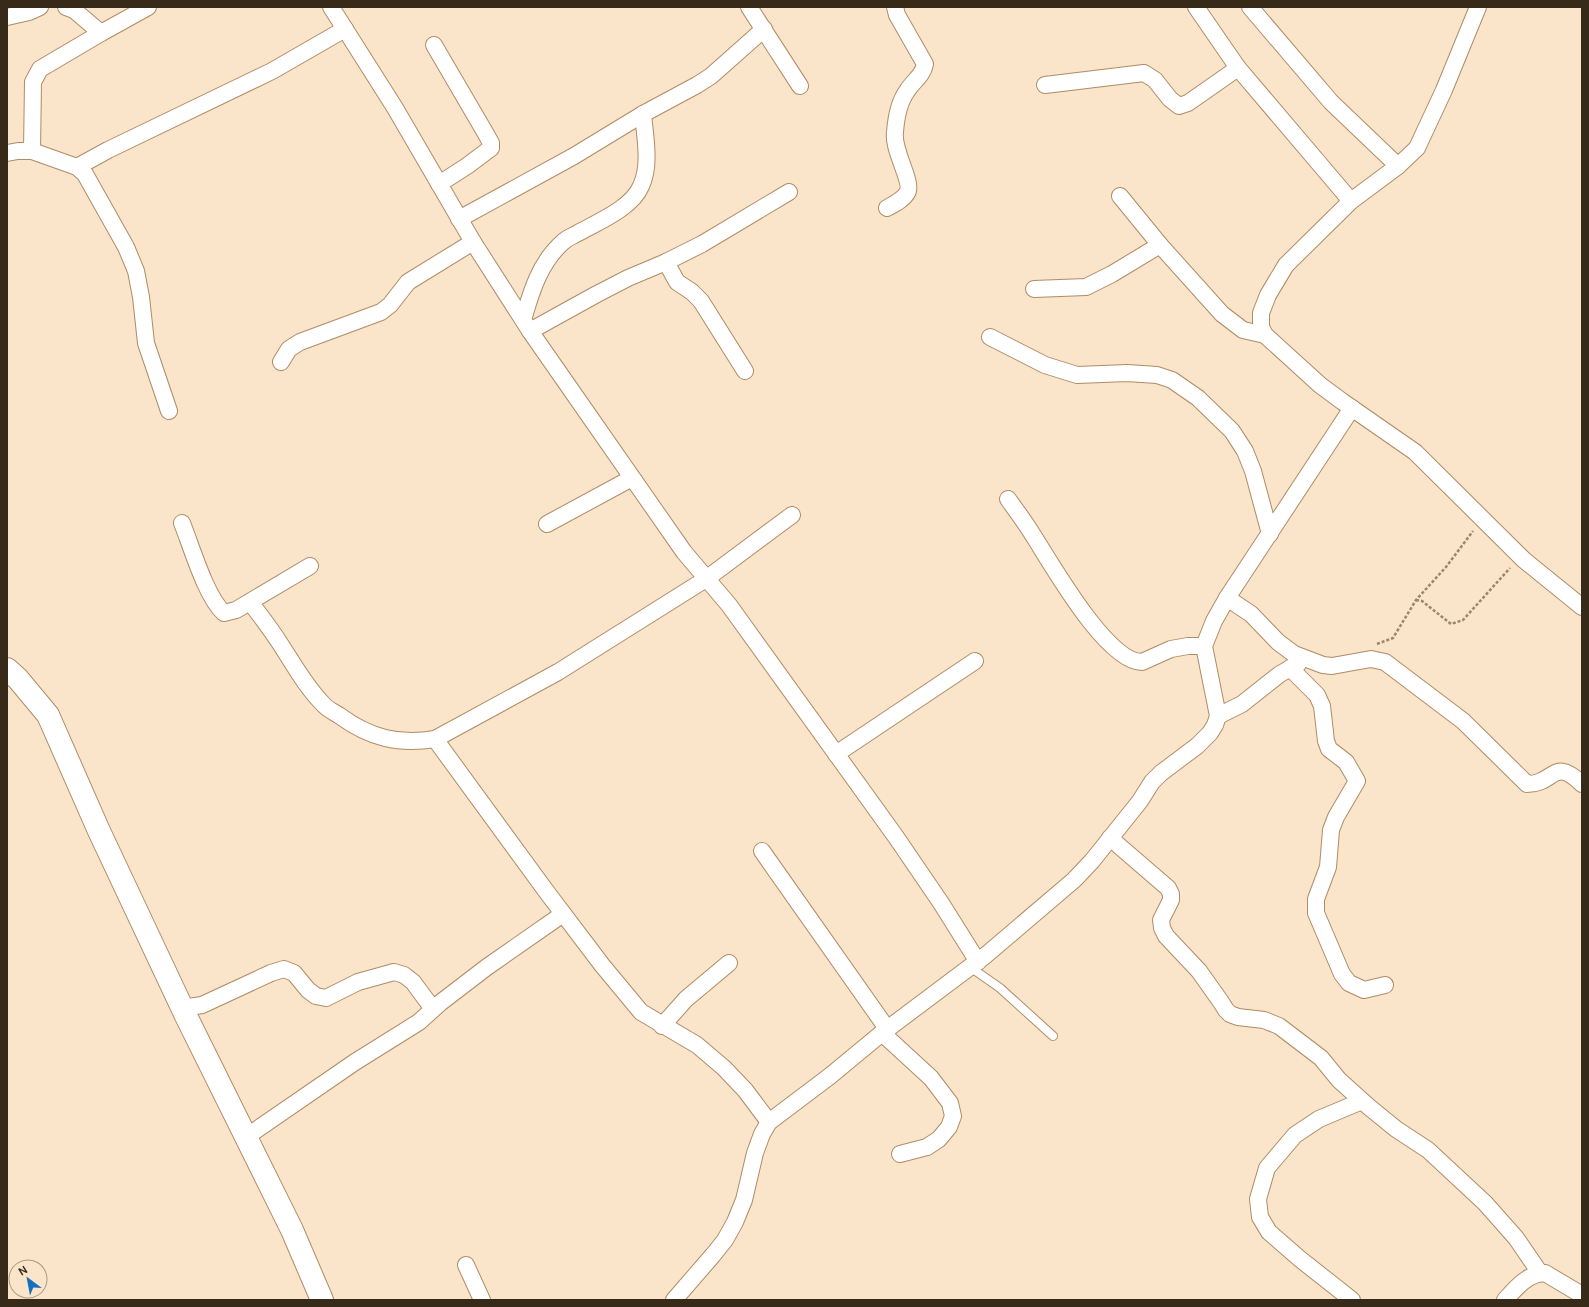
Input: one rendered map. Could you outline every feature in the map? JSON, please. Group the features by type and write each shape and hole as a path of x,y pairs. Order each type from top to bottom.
{"main road":[{"path":"7,669 18,679 48,715 99,831 182,1008 292,1230 322,1300"}],"street":[{"path":"7,16 29,12 40,7"},
{"path":"66,7 74,10 100,33"},
{"path":"32,152 33,82 40,69 100,33 148,7"},
{"path":"331,7 395,108 473,242 527,325 684,552 729,605 896,836 941,903 974,965"},
{"path":"749,7 800,86"},
{"path":"888,208 909,192 909,185 894,141 894,131 900,105 907,90 924,70 926,64 897,15 895,7"},
{"path":"1196,7 1238,68 1350,201"},
{"path":"1250,7 1331,102 1398,166"},
{"path":"1478,7 1444,90 1417,148 1398,166 1350,201 1286,265 1268,295 1261,313 1261,327 1265,335 1320,385 1415,452 1524,560 1582,607"},
{"path":"77,167 108,150 272,71 345,29"},
{"path":"459,219 574,156 711,76 764,30"},
{"path":"434,45 486,134 491,148 439,184"},
{"path":"1045,85 1144,73 1155,80 1170,100 1178,106 1188,103 1238,68"},
{"path":"527,325 537,278 551,254 564,241 633,199 641,188 645,176 646,162 644,114"},
{"path":"7,153 18,151 32,152 77,167 85,174 126,247 136,271 141,297 146,344 169,411"},
{"path":"527,325 597,294 702,244 789,192"},
{"path":"1120,196 1160,245 1222,314 1243,330 1265,335"},
{"path":"281,362 289,349 300,342 381,312 390,305 408,282 473,242"},
{"path":"1034,289 1086,287 1112,274 1160,245"},
{"path":"666,262 677,282 692,292 701,301 745,371"},
{"path":"990,337 1045,365 1077,375 1127,373 1157,375 1172,380 1198,398 1232,431 1245,450 1253,471 1270,534"},
{"path":"674,1300 713,1256 725,1240 735,1222 744,1200 755,1153 762,1134 770,1122 824,1081 885,1031 974,965 1074,880 1092,861 1140,801 1152,782 1161,773 1197,746 1210,733 1216,725 1218,716 1204,646 1214,621 1226,598 1270,534 1352,408"},
{"path":"547,524 632,478"},
{"path":"1008,499 1068,592 1110,643 1125,657 1137,662 1142,662 1171,649 1188,646 1204,646"},
{"path":"250,602 323,705 371,734 396,740 417,742 435,739 558,672 706,579 792,515"},
{"path":"182,524 207,587 217,606 224,613 236,610 310,566"},
{"path":"1226,598 1251,614 1278,642 1294,654 1323,665 1332,666 1370,659 1385,662 1463,722 1527,784 1534,784 1542,781 1558,772 1567,772 1573,775 1582,784"},
{"path":"1218,716 1242,704 1280,674 1309,659"},
{"path":"836,754 976,661"},
{"path":"1290,668 1316,695 1322,706 1326,741 1329,748 1346,762 1357,781 1336,817 1331,830 1328,866 1316,899 1316,913 1342,974 1349,983 1364,990 1386,985"},
{"path":"435,739 563,914 602,965 641,1012 697,1046 724,1068 745,1090 770,1122"},
{"path":"1110,838 1168,888 1170,900 1162,920 1162,928 1166,936 1199,971 1226,1010 1230,1014 1238,1017 1264,1020 1279,1026 1321,1058 1339,1080 1362,1101 1396,1129 1428,1150 1486,1203 1516,1238 1540,1273"},
{"path":"762,851 885,1031 932,1078 950,1103 953,1116 949,1127 939,1139 927,1147 900,1154"},
{"path":"246,1137 355,1062 419,1022 433,1009 487,967 563,914"},
{"path":"662,1026 686,1000 729,963"},
{"path":"182,1008 202,1005 271,973 284,970 294,973 308,990 316,996 326,998 358,982 394,972 404,975 413,982 433,1009"},
{"path":"1352,1300 1300,1259 1269,1232 1260,1217 1258,1199 1267,1168 1295,1134 1320,1119 1362,1101"},
{"path":"466,1265 482,1300"},
{"path":"1504,1300 1517,1287 1534,1274 1540,1273 1545,1273 1582,1295"}],"lane":[{"path":"974,965 1053,1036"}],"path":[{"path":"1353,661 1362,649 1393,638 1416,600 1446,567 1474,530 1480,516"},
{"path":"1416,600 1422,601 1451,624 1457,623 1463,620 1512,566 1524,560"}]}
